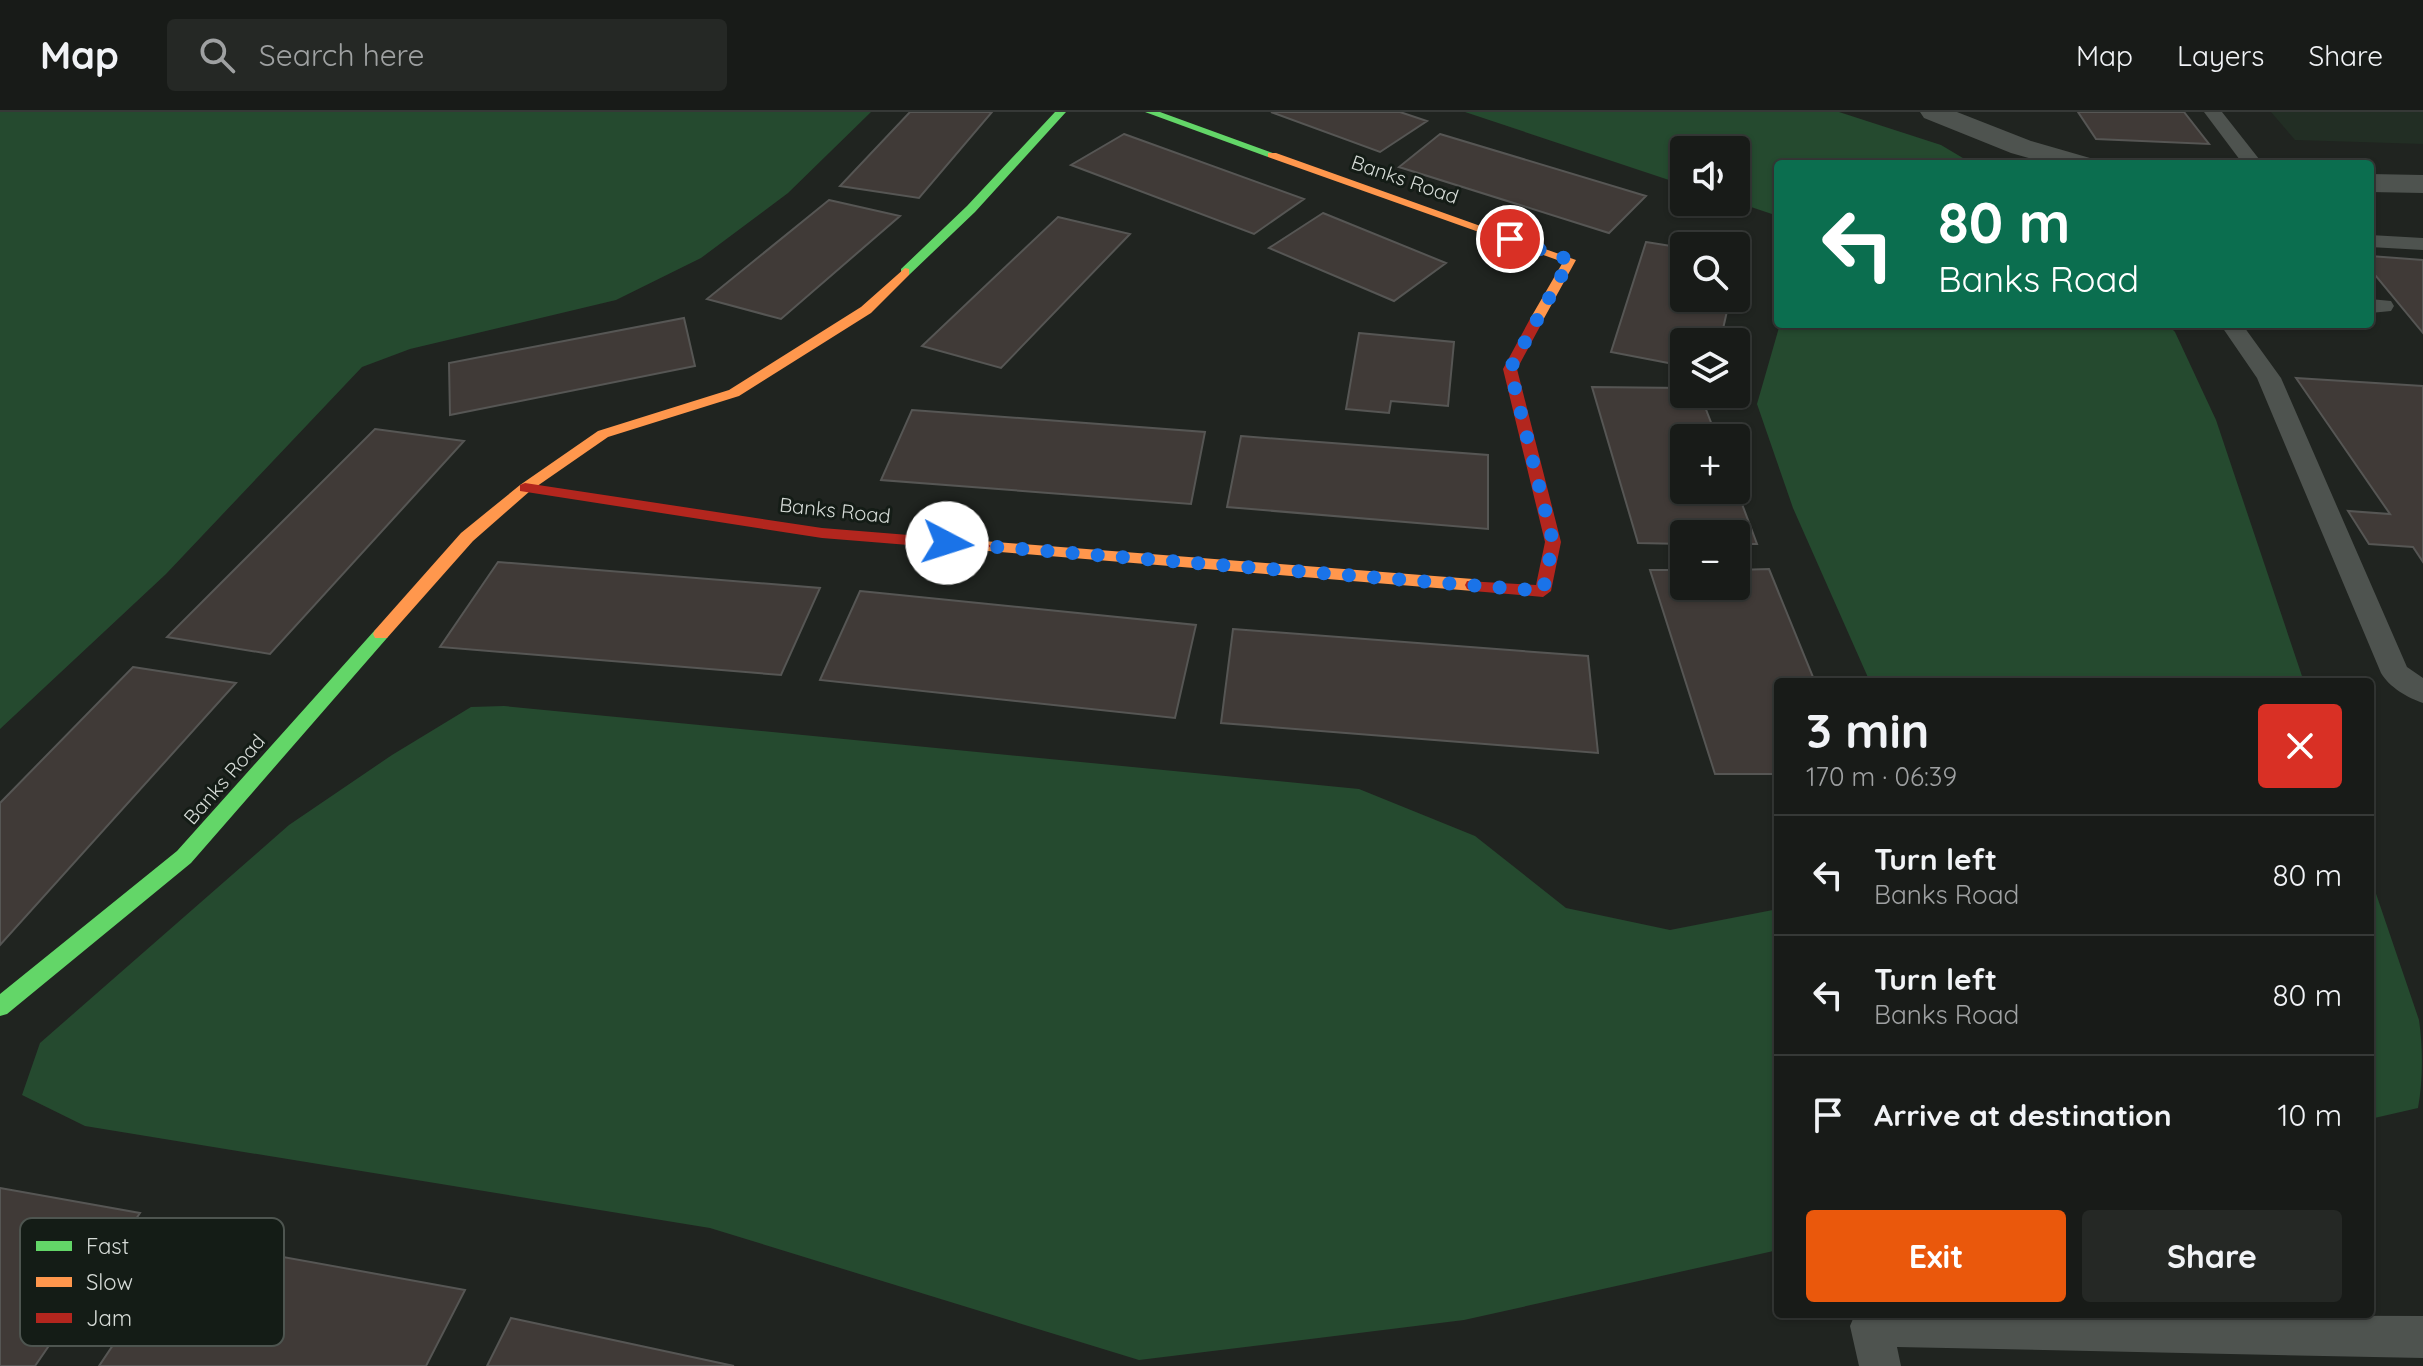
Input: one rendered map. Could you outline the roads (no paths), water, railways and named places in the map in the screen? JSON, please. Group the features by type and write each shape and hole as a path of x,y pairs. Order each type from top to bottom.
{"street":[{"name":"Banks Road","path":"0,1007 184,857 467,537 525,488 603,434 734,393 866,310 971,209 1061,112"},
{"name":"Banks Road","path":"525,488 822,533 1543,591 1553,542 1510,369 1570,260 1150,112"},
{"path":"1933,112 2021,147 2066,160"},
{"path":"2374,183 2423,184"}],"lane":[{"path":"2213,112 2250,160"},
{"path":"2374,241 2423,244"},
{"path":"2234,328 2269,378 2395,673 2423,692"},
{"path":"1880,1366 1871,1326 2423,1337"}]}
